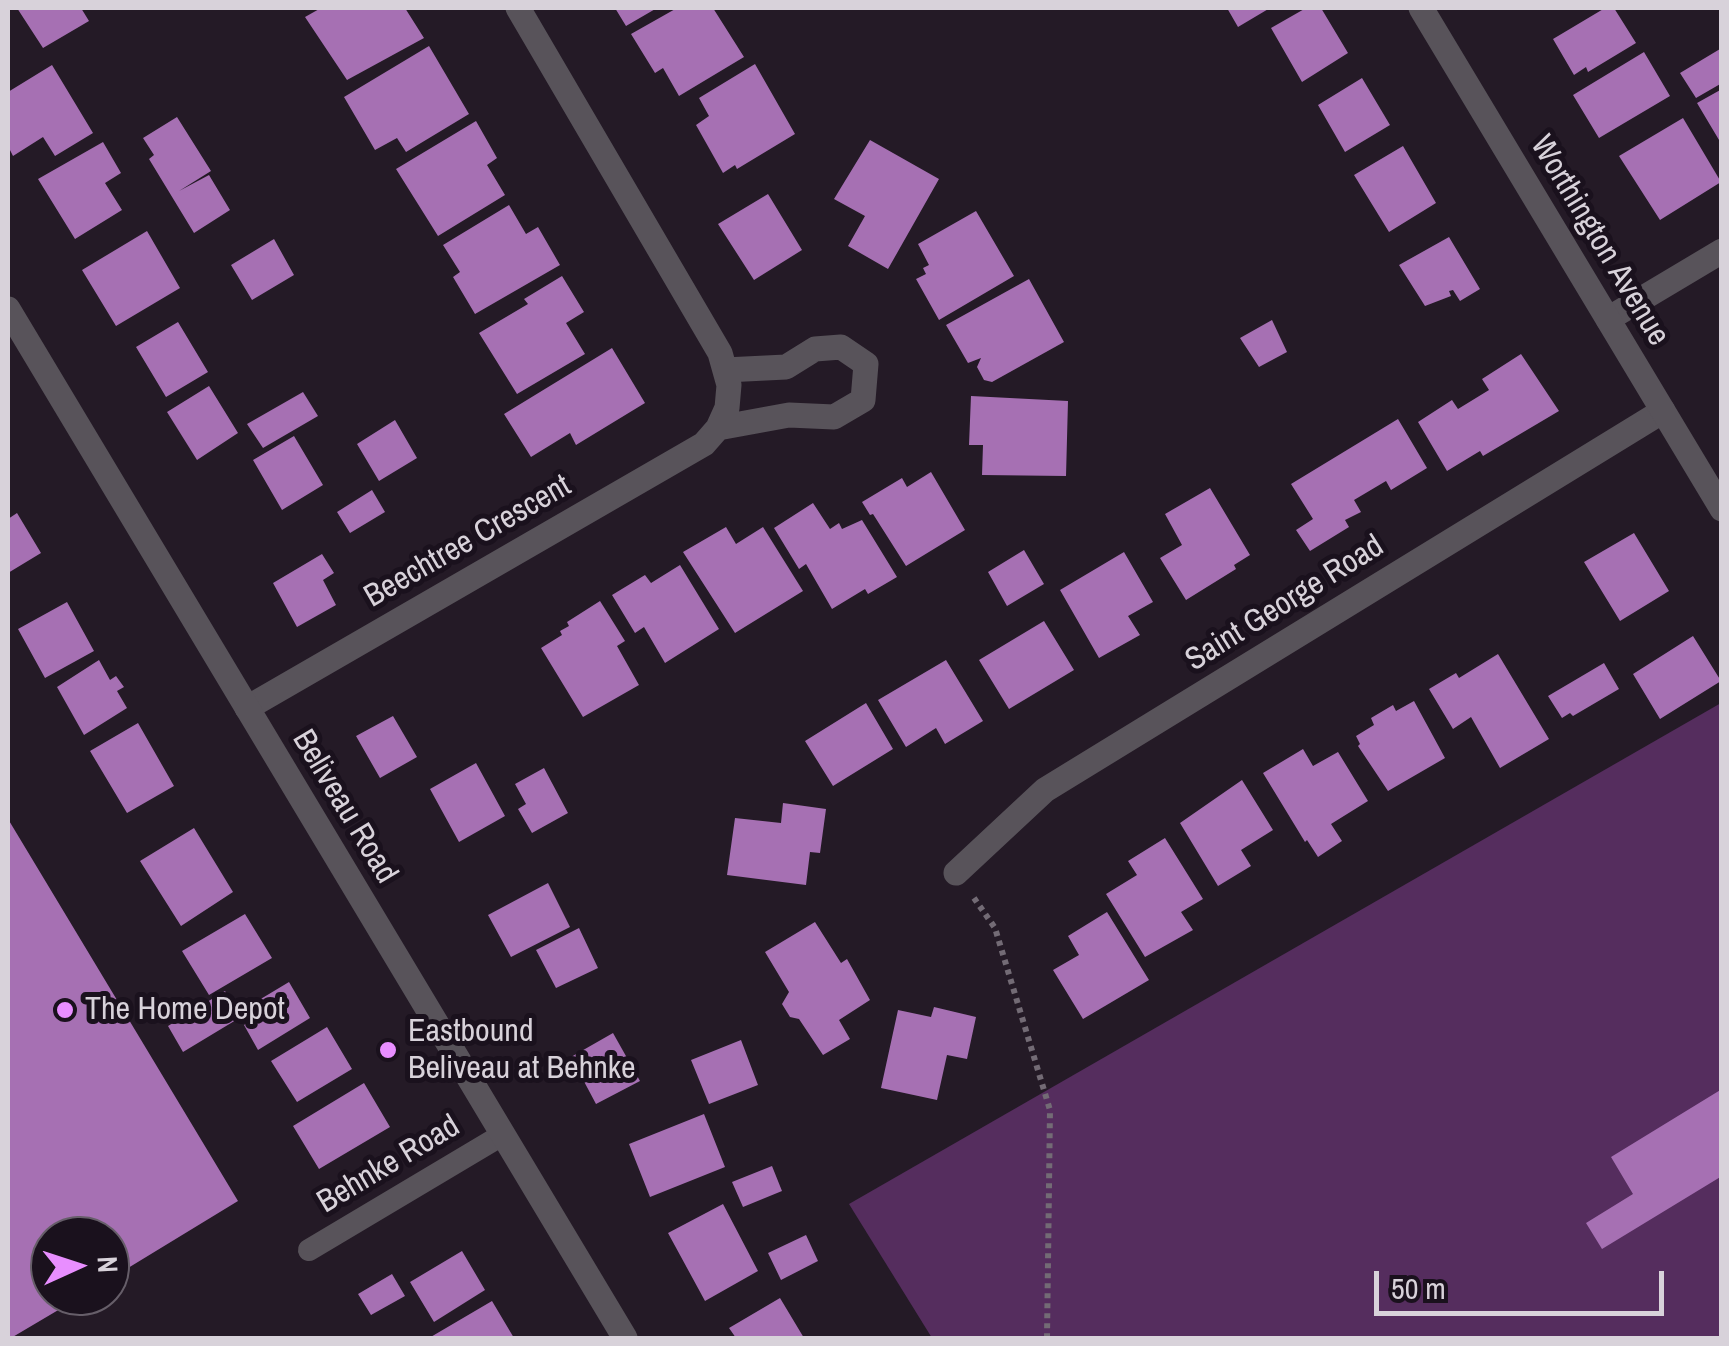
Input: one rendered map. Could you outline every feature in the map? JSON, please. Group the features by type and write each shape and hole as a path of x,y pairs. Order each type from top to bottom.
{"street":[{"path":"518,8 720,352 729,384 727,408 718,428"},
{"name":"Worthington Avenue","path":"1421,8 1722,509"},
{"path":"1608,319 1722,251"},
{"name":"Beliveau Road","path":"8,309 624,1338"},
{"name":"Beechtree Crescent","path":"247,708 704,444 718,428 790,415 834,417 863,400 866,364 841,348 815,349 786,367 725,370"},
{"name":"Saint George Road","path":"956,872 1045,790 1662,410"}],"lane":[{"name":"Behnke Road","path":"310,1250 502,1135"}],"path":[{"path":"956,872 995,928 1050,1110 1047,1338"}],"shaded area":[{"path":"1721,703 1721,1338 932,1338 849,1204"}],"building":[{"path":"17,8 81,8 89,21 43,48"},
{"path":"321,8 405,8 424,38 347,80 305,17"},
{"path":"615,8 657,8 626,26"},
{"path":"677,8 713,8 744,57 679,96 663,68 655,73 631,34"},
{"path":"1227,8 1270,8 1238,27"},
{"path":"1306,8 1321,8 1348,53 1302,82 1271,28"},
{"path":"1605,8 1614,8 1636,43 1588,72 1586,67 1574,75 1553,39"},
{"path":"429,46 469,114 406,152 397,138 375,150 344,97"},
{"path":"1720,49 1722,83 1696,98 1680,73"},
{"path":"1644,52 1670,96 1599,138 1573,95"},
{"path":"755,64 795,134 737,169 735,165 723,173 696,125 709,116 699,98"},
{"path":"52,65 93,133 55,156 43,137 13,156 8,146 8,92"},
{"path":"1362,78 1390,125 1345,152 1318,105"},
{"path":"1722,89 1722,145 1697,103"},
{"path":"177,117 211,171 179,191 209,175 230,210 194,233 149,159 154,155 143,138"},
{"path":"1683,118 1721,182 1660,220 1619,156"},
{"path":"476,121 497,158 487,165 505,195 438,236 396,169"},
{"path":"870,140 939,179 888,269 848,246 865,216 834,199"},
{"path":"103,142 121,173 105,183 122,210 75,239 38,179"},
{"path":"1403,146 1436,203 1389,232 1354,175"},
{"path":"768,194 802,250 754,280 718,224"},
{"path":"509,205 526,234 538,227 560,265 475,314 453,277 460,272 443,245"},
{"path":"976,211 1014,276 939,320 916,279 926,274 923,268 929,265 918,244"},
{"path":"147,231 180,288 116,326 82,270"},
{"path":"1449,237 1480,289 1460,301 1453,290 1449,291 1451,296 1425,306 1399,265"},
{"path":"274,239 294,275 252,300 231,265"},
{"path":"562,276 584,312 566,323 585,354 517,394 479,333 528,304 524,299"},
{"path":"1029,279 1064,342 992,382 984,380 977,367 981,358 968,363 946,325"},
{"path":"1272,320 1287,352 1259,367 1240,338"},
{"path":"178,322 208,372 166,397 136,347"},
{"path":"612,348 645,403 576,445 570,433 531,457 504,414"},
{"path":"1521,354 1559,411 1483,456 1480,451 1447,471 1418,422 1452,400 1458,409 1489,390 1482,379"},
{"path":"209,386 238,433 197,460 167,412"},
{"path":"303,392 318,416 263,448 247,424"},
{"path":"971,396 1068,401 1066,476 982,475 983,445 969,445"},
{"path":"1398,419 1427,468 1391,490 1386,481 1354,500 1361,512 1345,520 1349,527 1310,551 1296,530 1313,519 1291,484"},
{"path":"395,420 417,458 379,481 357,444"},
{"path":"294,436 323,485 282,510 253,460"},
{"path":"931,472 965,530 906,566 862,502 902,478 907,487"},
{"path":"1210,488 1250,555 1234,565 1236,569 1186,600 1160,558 1182,545 1165,514"},
{"path":"372,490 385,512 350,533 337,512"},
{"path":"813,503 830,529 839,523 842,529 862,520 897,577 868,594 865,589 832,609 806,564 799,569 774,528"},
{"path":"17,513 41,553 8,573 8,519"},
{"path":"726,527 736,544 763,527 803,591 735,633 683,552"},
{"path":"1634,533 1669,591 1620,621 1584,562"},
{"path":"1024,550 1044,584 1007,606 988,572"},
{"path":"1124,552 1153,602 1128,616 1140,635 1099,658 1060,590"},
{"path":"322,554 334,573 323,580 336,605 297,627 273,583"},
{"path":"680,565 719,629 665,663 644,627 635,633 612,595 645,575 651,583"},
{"path":"600,601 625,641 617,646 639,685 583,717 541,648 562,635 560,631 569,626 567,622"},
{"path":"67,602 94,651 45,678 18,629"},
{"path":"1044,621 1074,670 1009,709 979,660"},
{"path":"1693,636 1721,681 1660,719 1633,674"},
{"path":"1498,654 1549,739 1500,768 1471,717 1453,729 1429,689 1456,673 1459,678"},
{"path":"99,660 110,680 116,676 124,687 117,691 127,708 84,735 57,687"},
{"path":"946,660 983,721 945,744 936,728 906,747 878,700"},
{"path":"1604,663 1619,689 1573,716 1570,713 1562,718 1548,696"},
{"path":"1414,701 1445,758 1388,791 1358,746 1356,736 1374,725 1371,718 1393,705 1396,711"},
{"path":"866,703 893,749 833,786 805,741"},
{"path":"393,716 417,757 380,778 356,736"},
{"path":"138,723 174,786 127,813 90,751"},
{"path":"1303,749 1313,766 1338,752 1368,801 1331,824 1342,841 1318,857 1263,773"},
{"path":"476,763 505,816 459,842 430,789"},
{"path":"544,768 568,813 532,833 518,809 526,804 515,784"},
{"path":"1242,780 1273,830 1241,850 1251,866 1218,886 1180,823"},
{"path":"783,803 826,809 820,853 810,852 806,885 727,875 735,818 781,823"},
{"name":"The Home Depot","path":"8,819 238,1201 130,1267 130,1216 30,1216 30,1316 48,1316 8,1338"},
{"path":"194,828 233,892 181,926 140,861"},
{"path":"1165,838 1203,899 1181,912 1193,930 1145,957 1106,894 1137,875 1128,861"},
{"path":"548,883 570,927 511,957 488,915"},
{"path":"1107,912 1149,980 1083,1019 1053,970 1079,955 1068,936"},
{"path":"245,914 272,958 209,995 182,951"},
{"path":"815,922 841,963 847,959 870,1000 839,1020 850,1039 823,1055 799,1019 790,1017 782,1004 789,992 765,952"},
{"path":"579,928 598,968 556,988 536,950"},
{"path":"289,982 310,1018 258,1050 244,1025 260,1014 254,1003"},
{"path":"225,991 241,1017 183,1052 168,1026"},
{"path":"934,1007 976,1017 967,1059 947,1055 937,1100 881,1088 898,1010 931,1017"},
{"path":"327,1027 352,1069 297,1102 271,1061"},
{"path":"613,1033 640,1081 596,1104 571,1057"},
{"path":"741,1040 758,1085 709,1104 691,1060"},
{"path":"364,1083 390,1127 319,1169 293,1126"},
{"path":"1722,1089 1722,1176 1602,1249 1586,1223 1633,1194 1611,1157"},
{"path":"704,1114 725,1167 650,1197 629,1144"},
{"path":"772,1166 782,1191 743,1207 732,1182"},
{"path":"723,1204 758,1271 705,1301 668,1233"},
{"path":"806,1235 818,1261 781,1280 768,1253"},
{"path":"462,1251 485,1290 434,1322 410,1282"},
{"path":"392,1274 405,1296 371,1315 358,1294"},
{"path":"780,1298 804,1338 736,1338 729,1328"},
{"path":"492,1301 514,1338 429,1338"}],"place":[{"name":"The Home Depot","path":"65,1010"},
{"name":"Eastbound Beliveau at Behnke","path":"388,1050"}]}
